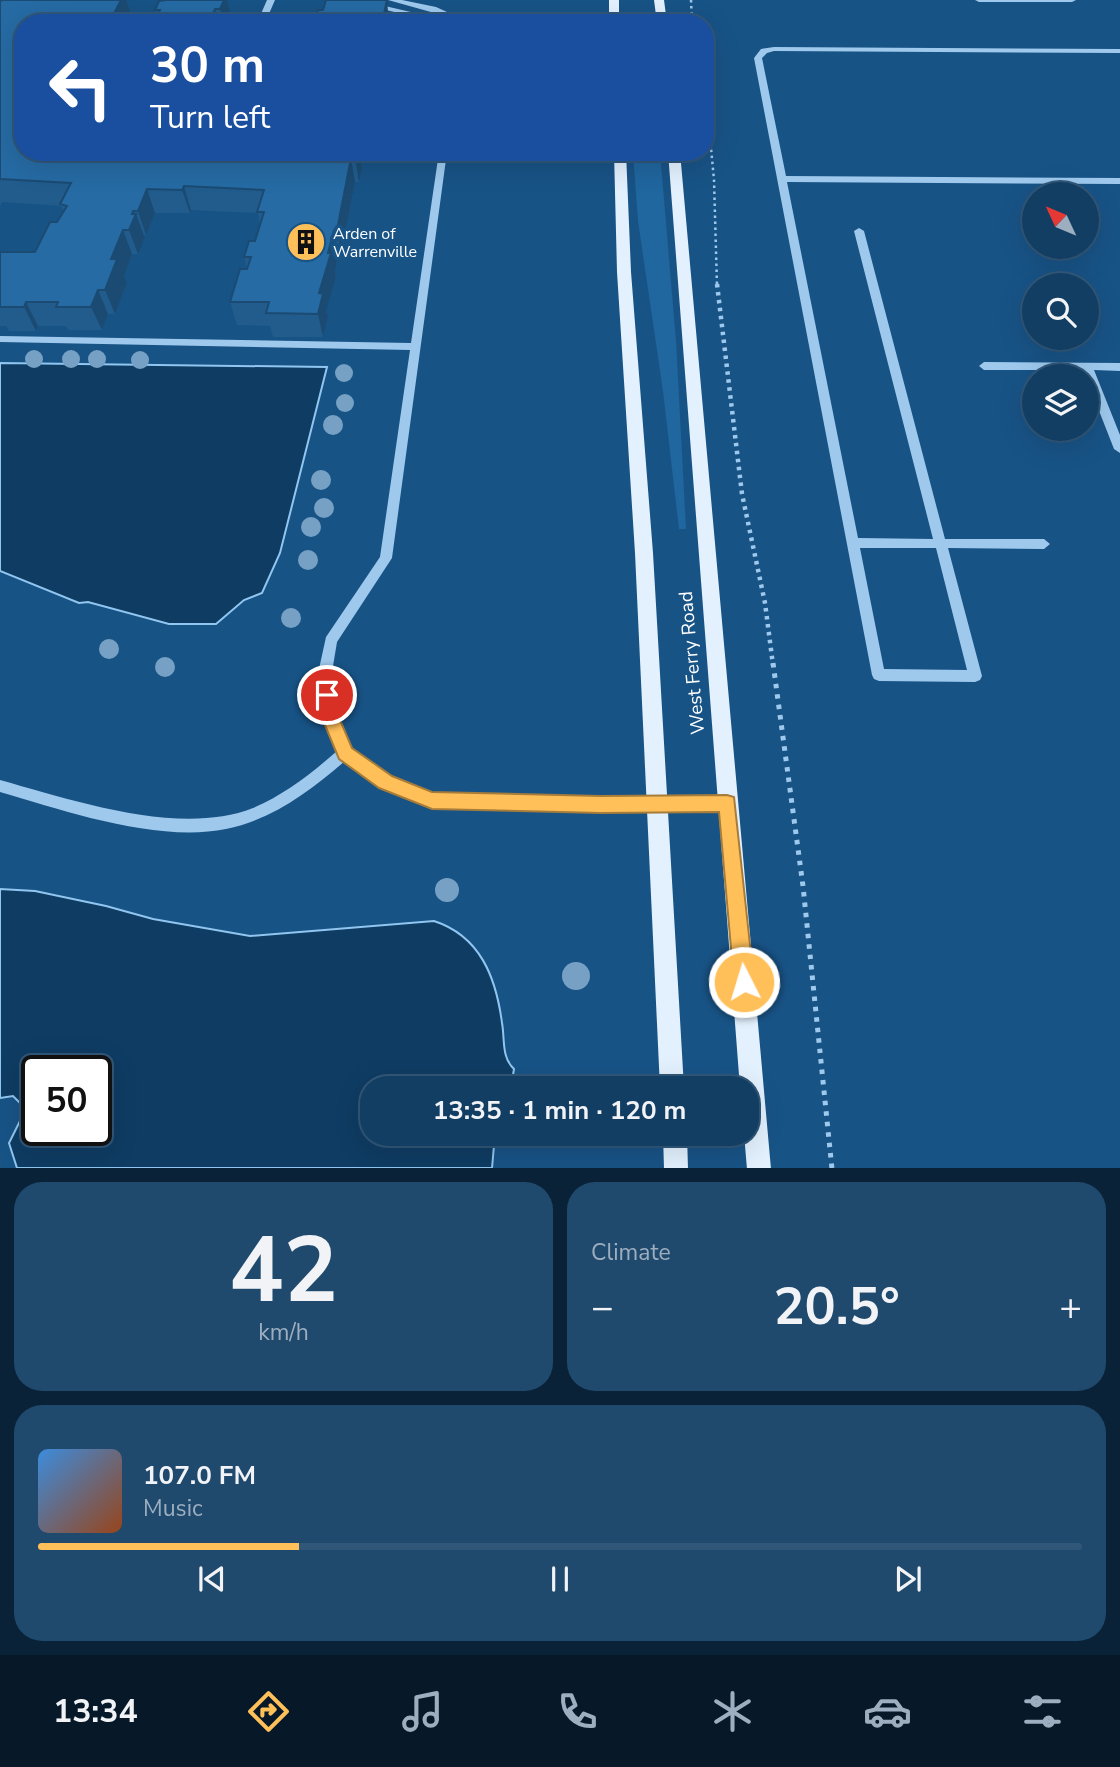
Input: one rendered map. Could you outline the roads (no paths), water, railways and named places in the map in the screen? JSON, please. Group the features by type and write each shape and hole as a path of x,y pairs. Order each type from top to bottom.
{"main road":[{"name":"West Ferry Road","path":"620,161 624,272 644,554 671,1076"},
{"name":"West Ferry Road","path":"675,161 759,1168"},
{"path":"676,1146 677,1168"}],"lane":[{"path":"349,0 411,14"},
{"path":"392,0 433,9 442,14"},
{"path":"979,0 1072,0"},
{"path":"859,231 975,676 879,675 758,58 764,51 774,49 1120,51"},
{"path":"442,161 386,558 331,641 324,678 329,713 345,753 385,782 432,800 727,803"},
{"path":"782,180 1120,181"},
{"path":"0,338 416,347"},
{"path":"984,366 1022,366"},
{"path":"1099,367 1120,367"},
{"path":"1099,397 1120,449"},
{"path":"853,543 1044,544"},
{"path":"0,786 99,813 191,827 249,816 300,790 345,753"}],"place":[{"name":"Arden of Warrenville","path":"306,242"}]}
